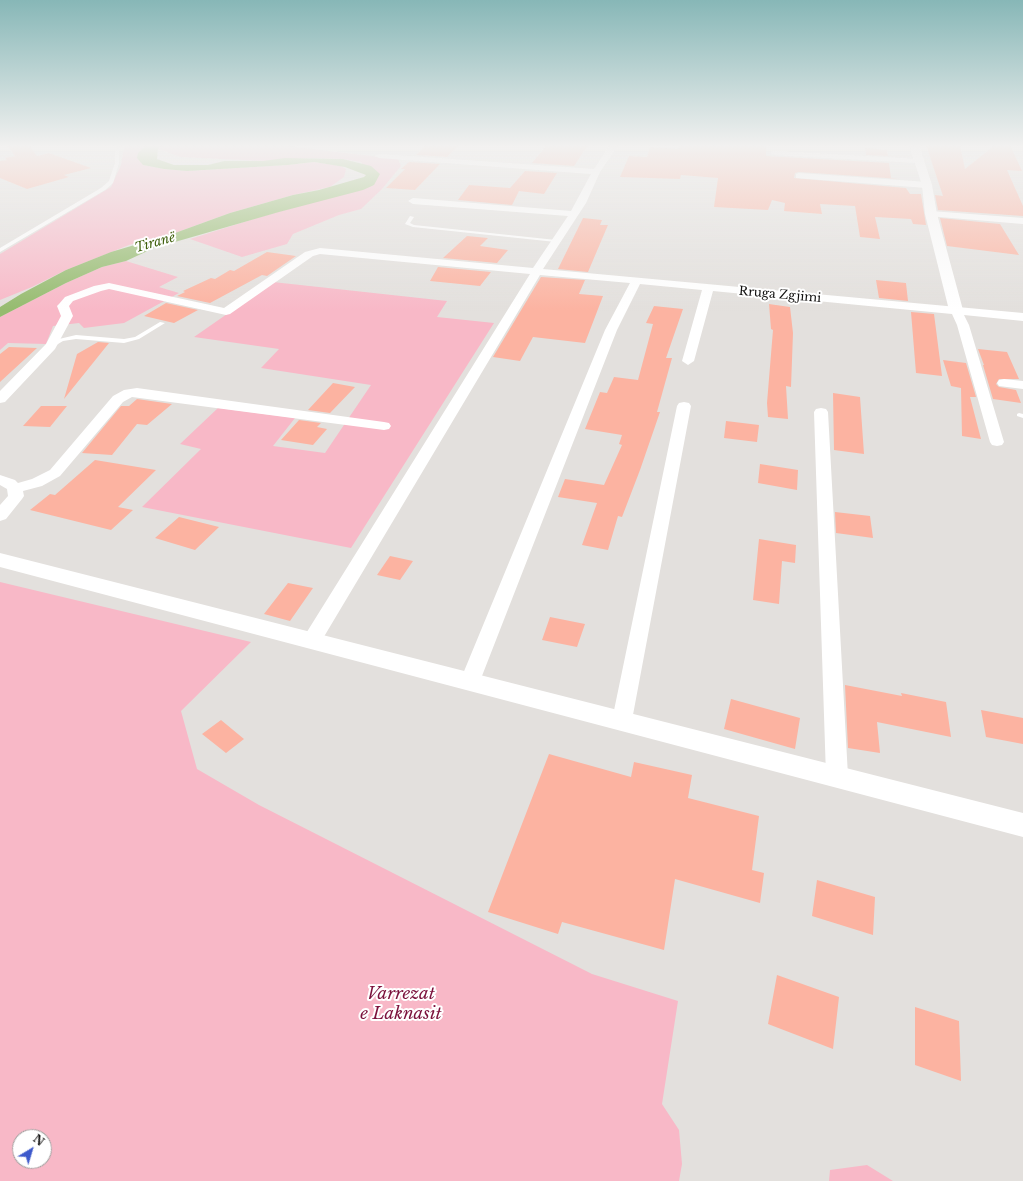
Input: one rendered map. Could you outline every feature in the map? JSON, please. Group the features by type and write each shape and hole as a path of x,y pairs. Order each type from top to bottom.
{"street":[{"path":"312,640 536,272 574,214 579,200"},
{"path":"929,200 930,214 956,310 962,325 997,442"},
{"path":"413,201 574,214"},
{"path":"930,214 1023,222"},
{"name":"Rruga Zgjimi","path":"51,346 67,316 63,306 64,302 98,288 109,286 226,312 313,252 320,251 636,282 1023,317"},
{"path":"470,681 611,330 636,282"},
{"path":"688,361 708,288"},
{"path":"0,399 51,346"},
{"path":"1004,383 1023,385"},
{"path":"15,488 37,483 55,473 118,398 129,393 137,392 384,426"},
{"path":"622,720 684,406"},
{"path":"821,412 837,776"},
{"path":"0,480 10,482 15,488 16,496 0,516"},
{"path":"0,560 1023,825"}],"lane":[{"path":"0,250 83,200"},
{"path":"412,217 407,224 413,226 556,241"},
{"path":"51,346 61,340 76,337 124,341 137,338 162,323"}],"green space":[{"path":"89,200 275,200 230,213 175,233 129,245 66,270 32,287 0,300 0,254"},
{"path":"320,200 370,200 361,209 339,215 293,234 287,244 242,257 190,239"},
{"path":"126,261 178,277 159,287 179,293 124,323 84,328 79,323 53,326 46,344 8,343 0,350 0,317 66,283 102,267"},
{"path":"273,282 447,301 437,317 494,323 351,548 142,507 201,449 180,444 218,408 295,418 273,446 325,453 371,385 261,368 279,349 194,337"},
{"name":"Varrezat e Laknasit","path":"0,582 251,642 181,711 197,769 259,805 592,974 678,1001 662,1104 679,1130 682,1164 679,1181 0,1181"},
{"path":"867,1165 893,1181 829,1181 830,1170"}],"water":[{"name":"Tiranë","path":"275,200 324,200 154,248 126,261 102,267 66,283 0,317 0,307 66,270 111,252 175,233 230,213"}],"building":[{"path":"459,200 514,200 512,205"},
{"path":"715,200 772,200 768,210 714,207"},
{"path":"772,200 922,200 926,225 913,224 911,219 875,217 880,239 860,237 855,206 820,204 822,214 784,211 785,203"},
{"path":"936,200 1020,200 1023,206 1023,216 938,210"},
{"path":"583,218 602,220 600,225 608,225 588,272 558,269"},
{"path":"940,218 1000,224 1019,255 947,246"},
{"path":"467,236 488,238 480,246 508,250 497,263 443,258"},
{"path":"267,252 296,256 267,276 262,275 210,303 177,296 185,292 183,291 211,278 215,279 230,270 234,271"},
{"path":"438,267 491,272 480,286 430,281"},
{"path":"541,277 585,280 579,294 603,296 585,343 533,337 520,361 493,357"},
{"path":"876,280 906,283 908,301 879,298"},
{"path":"166,303 198,310 174,323 144,316"},
{"path":"769,304 790,307 793,333 791,387 786,386 788,419 768,417 767,403 773,330 771,329"},
{"path":"654,306 683,309 666,358 672,358 657,412 660,412 622,517 618,516 608,550 582,545 597,503 558,497 565,479 604,485 622,445 619,444 622,435 585,429 600,392 607,393 614,377 638,380 653,324 646,323"},
{"path":"911,312 934,314 942,376 916,373"},
{"path":"98,342 109,343 64,399 77,354"},
{"path":"9,347 37,348 0,382 0,354"},
{"path":"978,349 1007,352 1019,379 999,379 996,384 999,387 1016,390 1021,403 993,399"},
{"path":"943,360 966,363 976,397 970,397 981,439 962,436 961,388 951,386"},
{"path":"333,383 355,387 330,413 308,410"},
{"path":"833,393 860,397 864,454 834,450"},
{"path":"137,399 172,404 147,425 137,424 112,455 82,453 121,406 129,406"},
{"path":"41,406 67,406 50,427 23,426"},
{"path":"299,420 321,423 317,427 327,429 313,445 281,440"},
{"path":"726,421 759,425 757,442 724,438"},
{"path":"95,460 156,470 118,507 133,510 111,530 30,510 50,494 55,495"},
{"path":"760,464 798,470 797,490 758,483"},
{"path":"835,512 870,516 873,538 836,533"},
{"path":"179,517 219,527 195,550 155,538"},
{"path":"759,539 796,545 795,563 782,561 779,604 753,600"},
{"path":"390,556 413,561 400,580 377,575"},
{"path":"288,583 313,588 290,621 264,614"},
{"path":"550,617 585,624 577,647 542,640"},
{"path":"845,685 902,696 901,693 946,702 951,737 877,722 880,753 848,748"},
{"path":"731,699 800,718 795,749 724,729"},
{"path":"981,710 1023,718 1023,744 986,737"},
{"path":"221,720 244,739 226,753 202,734"},
{"path":"549,754 631,777 634,762 692,775 688,798 759,816 752,870 764,873 760,903 675,879 664,950 562,922 558,934 488,912"},
{"path":"817,880 875,897 873,935 812,916"},
{"path":"777,975 839,997 833,1049 768,1024"},
{"path":"915,1007 959,1021 961,1081 915,1065"}]}
